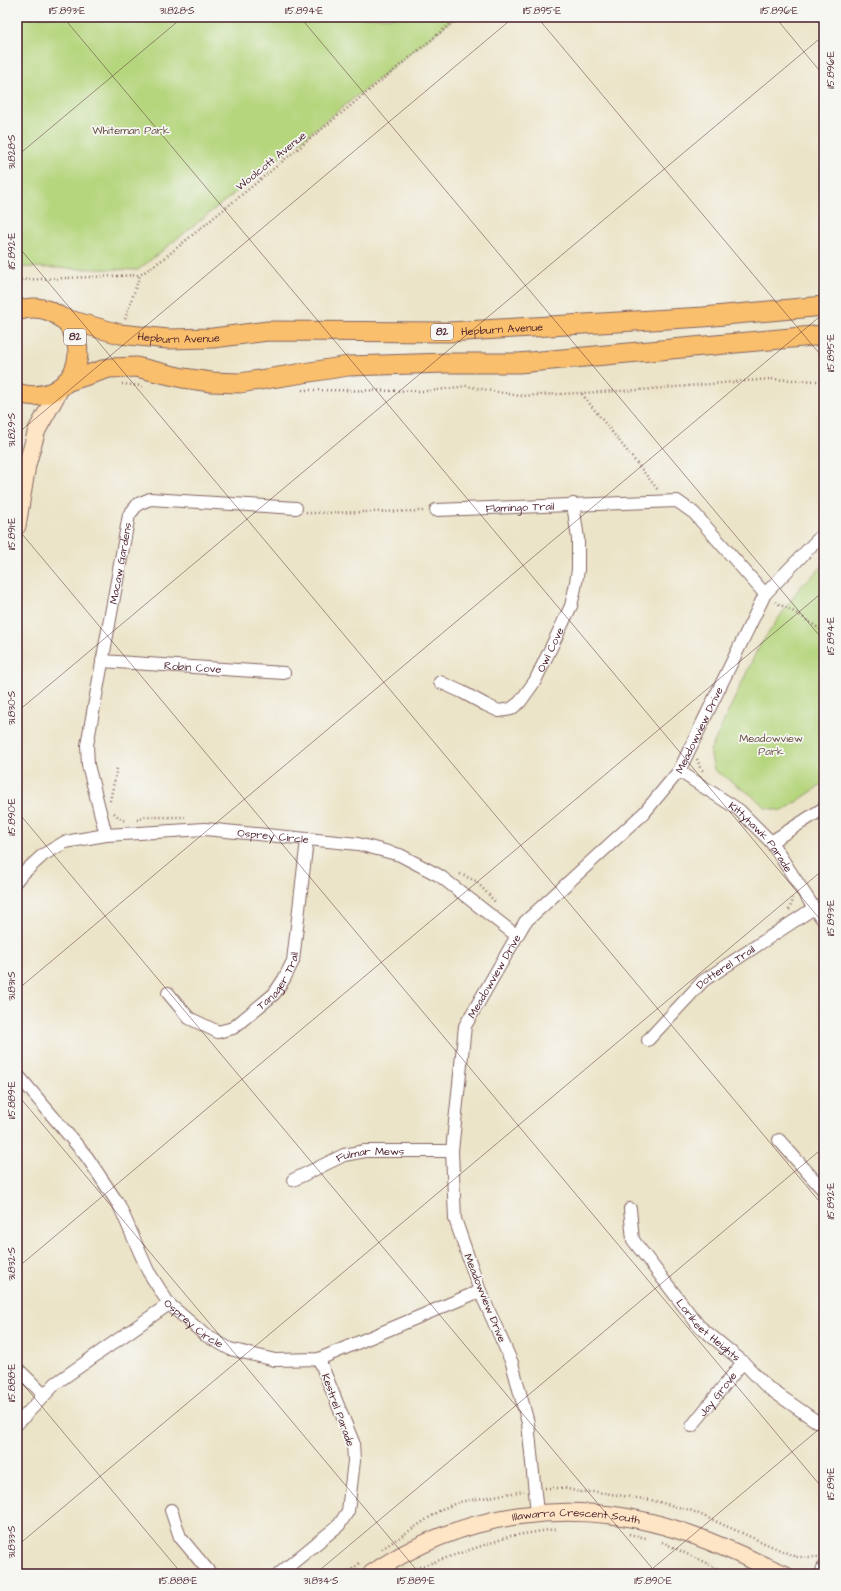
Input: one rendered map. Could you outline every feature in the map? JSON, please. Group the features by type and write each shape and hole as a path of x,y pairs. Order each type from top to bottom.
{"main road":[{"name":"Hepburn Avenue","path":"62,318 120,334 168,339 213,338 268,331 449,332 688,318 824,306"},
{"name":"82","path":"17,311 31,308 52,311 62,318 72,330 77,345 77,361 71,376 63,384"},
{"path":"17,393 31,396 47,394 63,384 109,368 136,367 183,378 211,382 240,383 348,366 447,363 518,363 824,335"},
{"path":"17,526 27,465 37,430 63,384"},
{"name":"Illawarra Crescent South","path":"371,1574 392,1560 430,1541 466,1528 505,1518 537,1513 589,1512 634,1518 697,1536 784,1574"}],"street":[{"name":"Macaw Gardens","path":"106,835 88,764 87,745 129,515 138,504 150,499 296,508"},
{"name":"Flamingo Trail","path":"436,510 677,501 694,514 770,598"},
{"name":"Owl Cove","path":"440,682 499,711 511,709 520,702 535,681 570,606 575,588 578,570 578,539 573,504"},
{"name":"Meadowview Drive","path":"537,1513 528,1423 512,1363 480,1291 454,1219 452,1151 465,1026 524,922 644,813 679,771 770,598 820,537 824,535"},
{"name":"Robin Cove","path":"102,661 284,673"},
{"name":"Kittyhawk Parade","path":"679,771 739,810 771,842 824,921"},
{"path":"771,842 824,808"},
{"name":"Osprey Circle","path":"17,880 43,855 65,842 106,835 204,829 358,844 400,855 440,876 517,936"},
{"name":"Tanager Trail","path":"168,993 188,1018 218,1032 233,1028 274,994 293,961 307,840"},
{"name":"Dotterel Trail","path":"648,1040 703,981 814,908"},
{"name":"Osprey Circle","path":"17,1074 86,1157 119,1205 148,1271 170,1304 205,1335 230,1349 275,1360 319,1359 480,1291"},
{"path":"780,1140 824,1191"},
{"name":"Fulmar Mews","path":"293,1180 344,1156 364,1151 452,1151"},
{"name":"Lorikeet Heights","path":"630,1209 633,1240 699,1326 743,1362 767,1387 816,1421 824,1423"},
{"path":"17,1424 56,1383 170,1304"},
{"name":"Kestrel Parade","path":"279,1574 338,1525 348,1512 354,1461 353,1442 319,1359"},
{"name":"Jay Grove","path":"692,1426 743,1362"},
{"path":"17,1368 44,1395"},
{"path":"171,1510 180,1537 211,1574"},
{"path":"821,1574 824,1566"}],"path":[{"name":"Woolcott Avenue","path":"140,275 162,260 459,17"},
{"path":"17,280 140,275 120,334"},
{"path":"298,390 431,391 466,386 519,396 582,394 770,379 824,380"},
{"path":"117,384 148,386"},
{"path":"582,394 667,501"},
{"path":"296,508 310,513 436,510"},
{"path":"770,598 778,596"},
{"path":"770,598 771,607"},
{"path":"770,598 798,614 824,632"},
{"path":"698,755 697,760 700,767 709,776"},
{"path":"109,804 117,768"},
{"path":"111,810 122,820 129,822"},
{"path":"135,821 145,816 189,817"},
{"path":"455,871 476,881 500,907"},
{"path":"787,913 792,902 791,892"},
{"path":"405,1574 416,1568 511,1536 560,1528"},
{"path":"623,1533 646,1538"},
{"path":"662,1542 729,1574"}],"green space":[{"name":"Whiteman Park","path":"17,17 456,17 138,270 17,267"},
{"name":"Meadowview Park","path":"824,565 824,783 783,811 766,808 750,794 714,770 710,751 758,648 800,587"}]}
